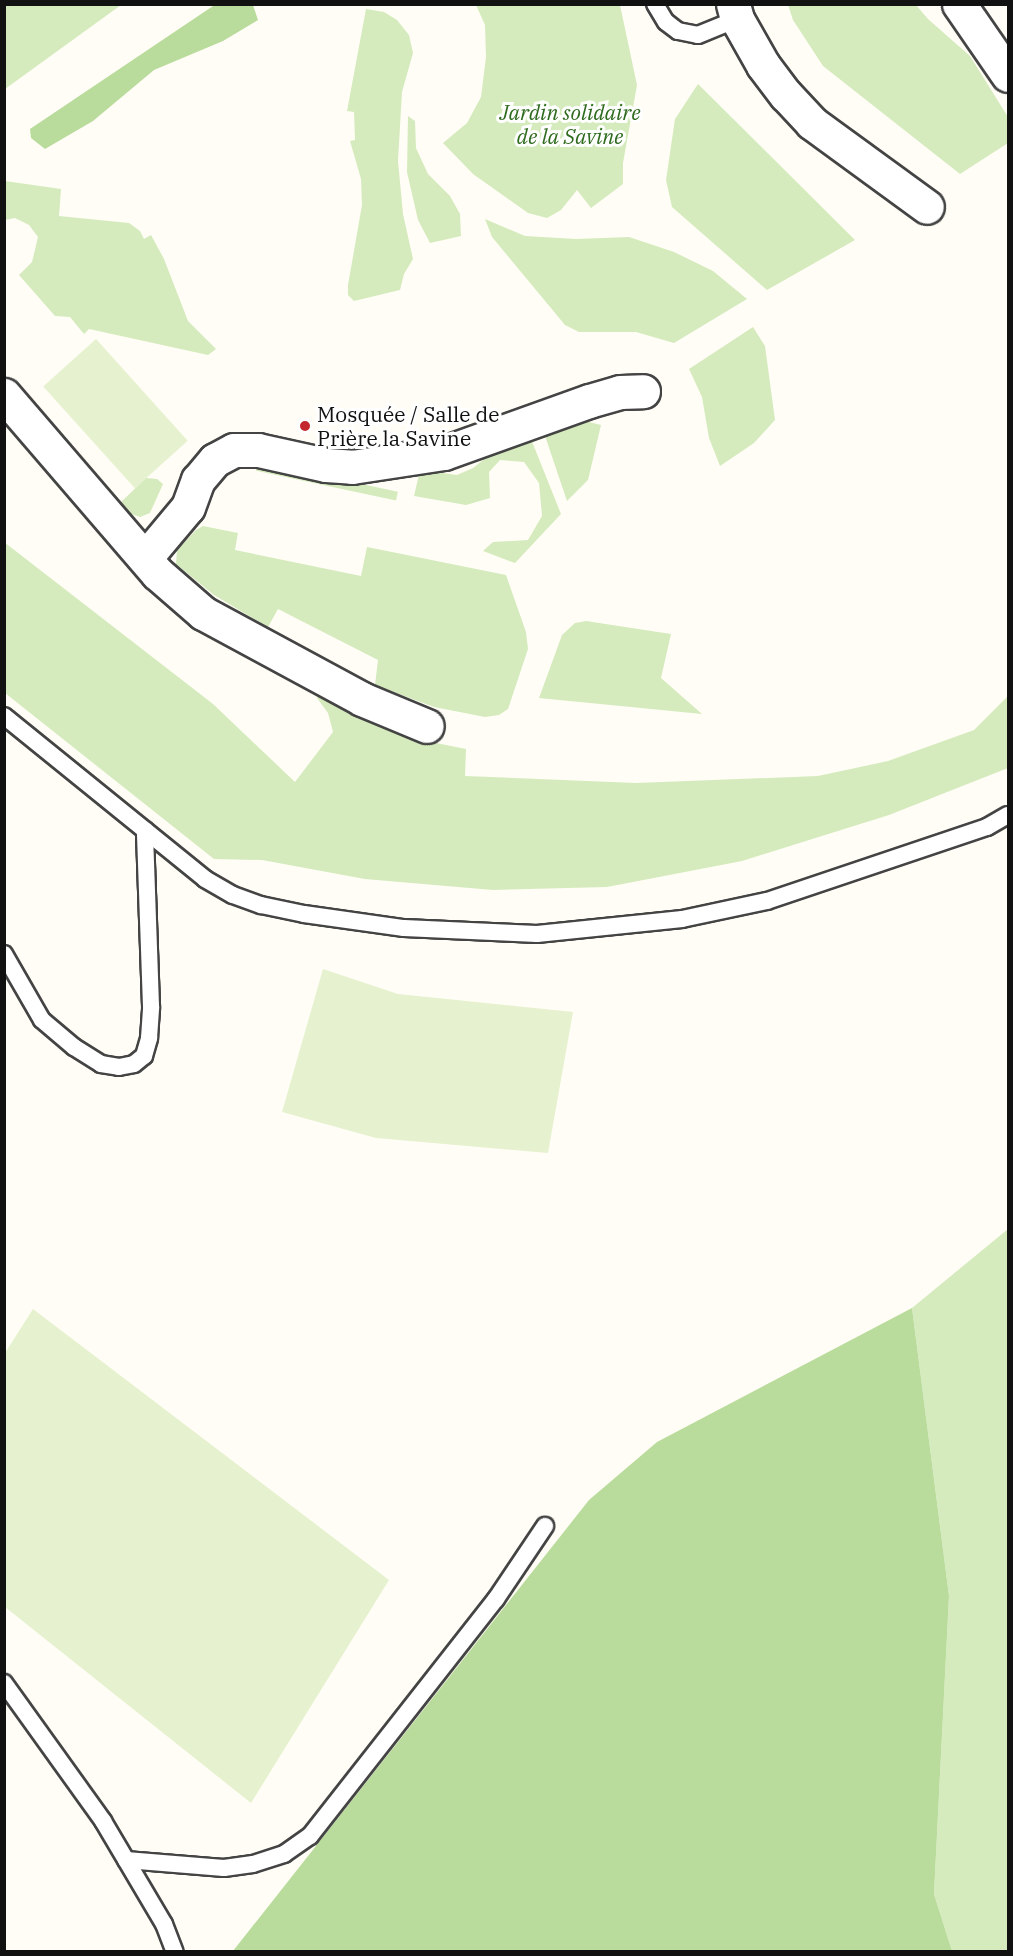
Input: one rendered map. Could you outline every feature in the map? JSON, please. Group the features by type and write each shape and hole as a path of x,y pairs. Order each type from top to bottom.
{"street":[{"path":"959,4 1008,75"},
{"path":"735,12 769,72 812,123 927,207"},
{"path":"146,557 188,507 198,480 215,460 234,450 258,450 326,465 352,467 444,453 589,401 621,392 643,391"},
{"path":"4,395 146,557 157,573 203,613 362,699 427,726"}],"lane":[{"path":"655,4 666,22 678,31 698,35 735,12"},
{"path":"4,716 205,879 233,895 261,905 304,914 404,928 537,933 682,919 767,901 987,827 1008,815"},
{"path":"987,827 1008,803"},
{"path":"4,954 42,1020 58,1034 101,1064 119,1067 134,1064 144,1056 149,1038 151,1006 145,830"},
{"path":"126,1860 224,1868 253,1864 284,1854 310,1836 496,1599 545,1526"},
{"path":"4,1683 46,1738 126,1860 164,1924 175,1952"}],"green space":[{"path":"5,4 121,4 121,5 5,89"},
{"path":"216,4 253,5 258,20 223,41 154,70 93,121 45,149 31,138 30,129"},
{"name":"Jardin solidaire de la Savine","path":"476,5 620,5 637,85 623,163 623,184 591,208 577,190 561,210 547,218 528,213 473,174 443,143 467,123 481,97 486,57 485,25"},
{"path":"788,5 916,5 928,19 970,56 1008,117 1008,143 960,174 823,66 793,20"},
{"path":"366,9 384,12 397,20 409,35 413,53 402,92 398,161 403,214 413,259 404,274 400,290 354,301 348,295 348,285 362,205 361,179 350,141 355,140 354,112 347,111"},
{"name":"Jardin solidaire de la Savine","path":"698,84 855,240 767,290 672,207 666,180 675,119"},
{"path":"408,116 415,121 416,148 428,174 450,196 460,214 461,236 430,243 418,220 407,172"},
{"path":"5,181 61,189 59,216 129,223 140,231 144,239 151,235 164,259 188,321 216,349 208,355 89,329 84,334 70,317 55,316 19,275 32,262 38,237 29,225 15,218 5,220"},
{"path":"485,219 525,236 576,239 629,237 674,252 713,271 747,299 674,343 636,332 579,332 565,325 492,237"},
{"path":"753,327 765,346 775,420 754,443 720,466 709,438 702,397 689,369"},
{"path":"96,339 188,441 135,488 43,387"},
{"path":"569,417 601,425 588,480 567,501 542,427"},
{"path":"529,434 561,514 515,563 483,551 493,542 528,540 542,516 539,483 524,462 500,460 489,472 490,498 466,505 414,496 420,470 457,475 473,468 508,440"},
{"path":"258,462 398,492 396,501 256,471"},
{"path":"146,478 157,479 163,484 150,513 140,517 128,513 120,503"},
{"path":"203,526 238,533 235,550 361,576 367,547 506,575 526,632 528,649 508,709 499,715 485,717 434,707 375,685 378,660 278,609 268,627 214,595 176,564 177,550 196,530"},
{"path":"4,542 213,704 295,782 333,732 328,713 317,698 319,694 421,740 466,749 465,776 636,783 818,776 888,761 974,730 1008,696 1008,768 889,815 742,861 607,887 493,890 365,879 262,860 214,859 5,693"},
{"path":"586,621 671,634 661,678 702,714 539,698 562,635 575,623"},
{"path":"323,969 398,994 573,1012 548,1153 376,1138 282,1112"},
{"path":"1008,1229 1008,1951 952,1951 934,1894 949,1596 912,1308"},
{"path":"912,1308 949,1596 934,1894 952,1951 233,1951 589,1500 657,1442"},
{"path":"33,1309 389,1580 251,1803 5,1607 5,1353"}],"place":[{"name":"Mosquée / Salle de Prière la Savine","path":"305,426"}]}
